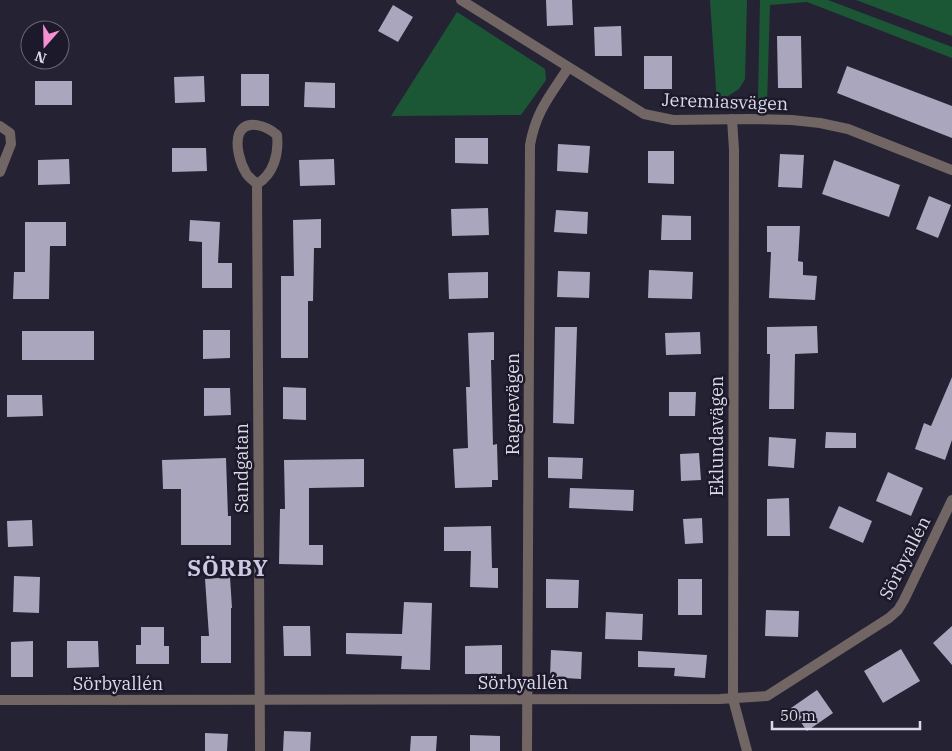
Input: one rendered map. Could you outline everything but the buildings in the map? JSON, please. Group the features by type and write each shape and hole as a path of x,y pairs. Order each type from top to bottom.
{"street":[{"name":"Jeremiasvägen","path":"461,0 644,114 673,120 792,120 820,123 848,130 952,170"},
{"name":"Ragnevägen","path":"527,751 530,145 539,112 568,68"},
{"name":"Eklundavägen","path":"732,119 734,150 733,699 747,751"},
{"path":"259,125 269,128 277,135 278,147 274,164 265,180 257,184 246,174 237,149 239,133 246,126 259,125"},
{"path":"0,126 10,133 11,144 0,172"},
{"name":"Sandgatan","path":"257,184 260,751"},
{"name":"Sörbyallén","path":"0,700 733,699 767,696 889,618 898,610 952,500"}],"green space":[{"path":"710,0 747,0 745,79 739,89 717,103"},
{"path":"760,0 828,0 952,47 952,58 807,2 770,5 767,105 758,101"},
{"path":"856,0 952,0 952,36"},
{"path":"457,12 545,69 546,80 521,115 391,116"}],"district":[{"name":"SÖRBY","path":"228,568"}]}
